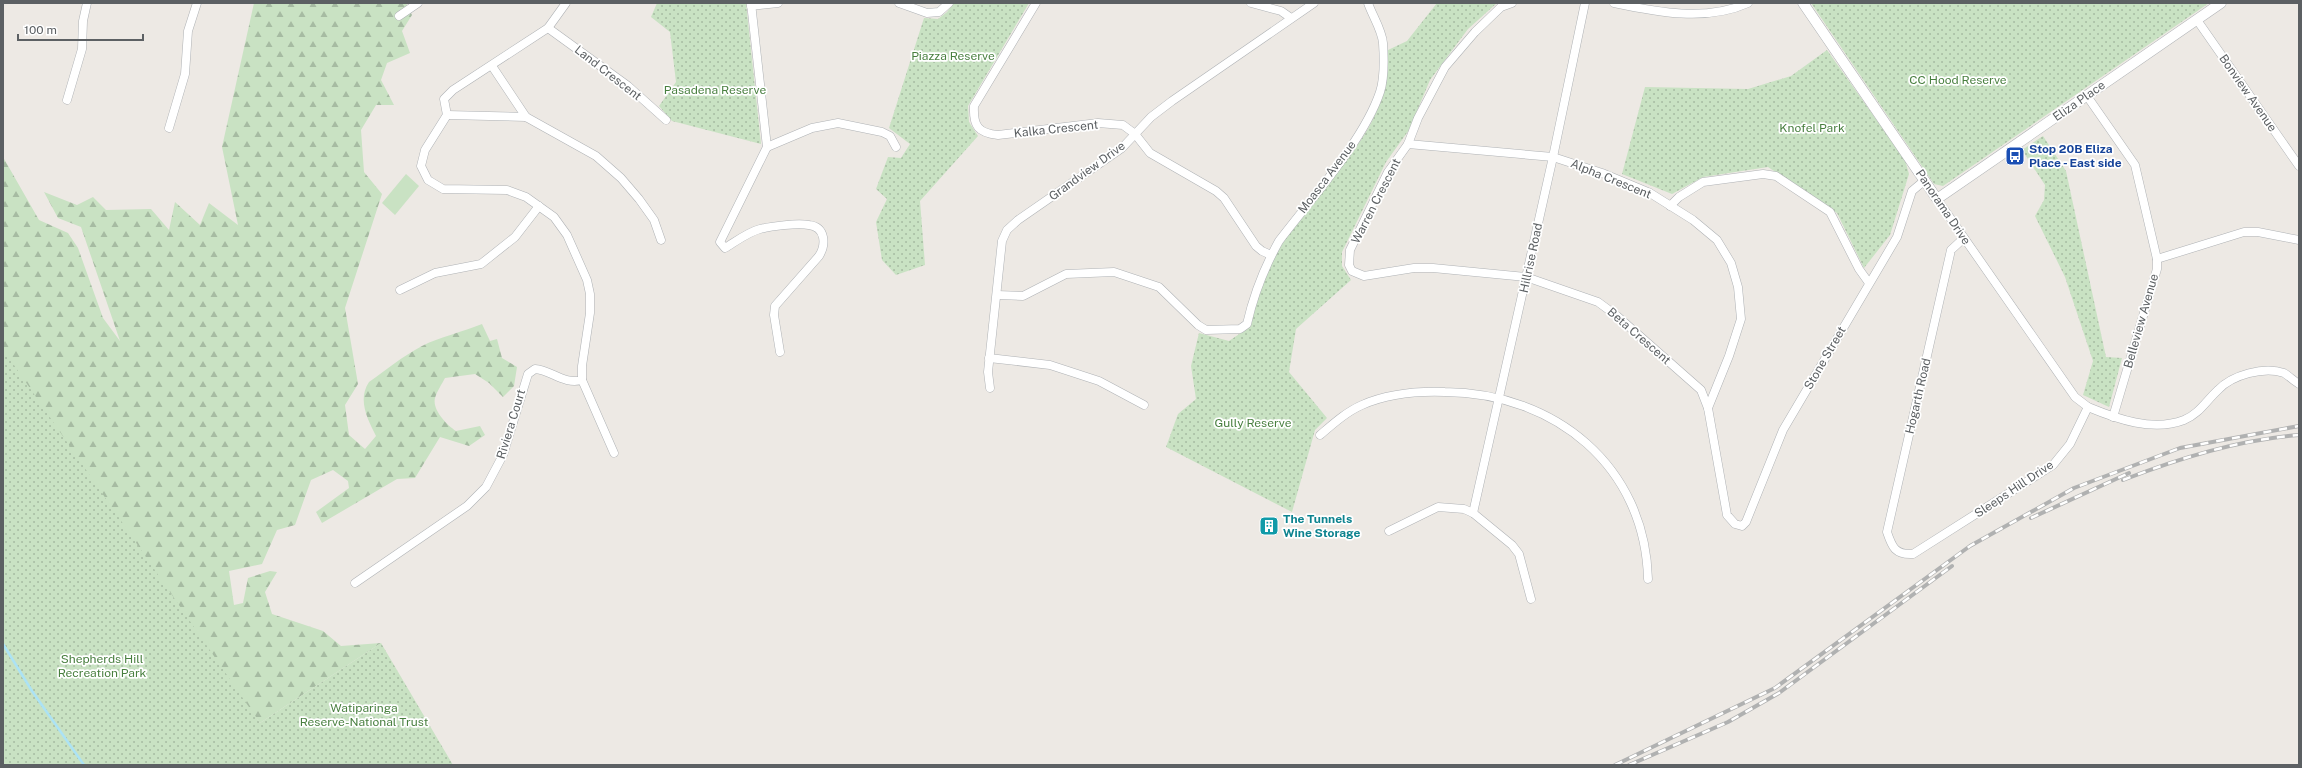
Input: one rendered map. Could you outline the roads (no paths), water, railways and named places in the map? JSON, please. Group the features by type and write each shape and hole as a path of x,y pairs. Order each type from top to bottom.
{"street":[{"path":"67,100 82,49 83,22 87,3"},
{"path":"169,128 185,74 188,31 197,3"},
{"path":"399,16 418,3"},
{"path":"566,3 548,28 492,66 453,90 444,99 447,116 425,150 421,166 428,180 443,189 507,190 526,197 554,217 567,235 587,280 590,313 582,366 582,380 614,453"},
{"path":"778,3 751,4 767,147 720,242 725,248 758,229 810,225 820,232 824,238 824,248 819,256 775,306 774,315 780,352"},
{"path":"899,3 927,12 939,12 949,3"},
{"name":"Kalka Crescent","path":"1036,3 974,106 973,117 977,127 986,134 998,135 1098,123 1123,125 1135,134"},
{"path":"1251,3 1280,11 1291,18"},
{"name":"Grandview Drive","path":"990,388 989,358 1002,241 1007,230 1018,220 1122,148 1151,117 1172,101 1314,3"},
{"name":"Moasca Avenue","path":"997,295 1023,296 1066,274 1114,272 1159,287 1206,330 1240,329 1247,324 1258,280 1271,255 1279,241 1351,146 1365,125 1380,91 1383,75 1383,41 1368,3"},
{"name":"Warren Crescent","path":"1352,271 1349,265 1350,250 1388,172 1408,144 1421,111 1444,67 1475,32 1502,7 1512,3"},
{"name":"Hillrise Road","path":"1474,513 1553,157 1585,3"},
{"path":"1614,3 1645,9 1694,14 1725,12 1748,3"},
{"name":"Panorama Drive","path":"1803,3 2075,397 2088,407"},
{"name":"Eliza Place","path":"1937,199 2221,3"},
{"name":"Bonview Avenue","path":"2197,20 2299,166"},
{"name":"Land Crescent","path":"548,28 628,86 666,120"},
{"path":"492,66 526,118"},
{"name":"Belleview Avenue","path":"2086,96 2135,165 2157,260 2157,269 2113,417"},
{"path":"447,116 526,118 596,156 621,178 654,220 661,240"},
{"path":"767,147 812,128 838,123 882,132 890,136 896,147"},
{"path":"1135,134 1150,153 1216,191 1224,198 1256,246 1262,251 1271,255"},
{"name":"Alpha Crescent","path":"1408,144 1553,157 1602,173 1650,193 1693,220 1717,240 1731,263 1738,287 1741,319 1729,356 1708,408"},
{"path":"1670,206 1679,197 1703,182 1763,174 1776,176 1830,212 1859,269 1868,283"},
{"name":"Stone Street","path":"1728,515 1735,524 1742,526 1746,522 1783,430 1868,283 1897,237 1912,191 1924,180"},
{"path":"400,290 435,273 480,264 515,237 539,206"},
{"path":"2157,260 2244,232 2258,232 2299,240"},
{"name":"Hogarth Road","path":"1903,554 1892,546 1888,532 1951,250 1964,238"},
{"name":"Beta Crescent","path":"1352,271 1364,276 1371,276 1414,268 1434,268 1526,277 1572,291 1598,302 1618,316 1701,390 1708,408 1728,515"},
{"path":"989,358 1050,365 1099,381 1144,405"},
{"name":"Riviera Court","path":"355,583 467,506 486,487 503,455 528,374 535,369 542,369 559,378 576,382 582,380"},
{"path":"2088,407 2126,422 2161,424 2182,420 2194,414 2219,388 2250,373 2269,371 2284,373 2299,384"},
{"path":"1320,435 1340,419 1362,405 1402,394 1462,392 1500,398 1534,409 1563,427 1588,446 1611,468 1627,493 1638,519 1645,549 1648,580"},
{"name":"Sleeps Hill Drive","path":"1903,554 1913,554 2053,465 2070,444 2088,407"},
{"path":"1389,531 1438,507 1464,509 1474,513 1512,545 1519,554 1530,599"}],"waterway":[{"path":"3,644 32,691 84,765"}],"railway":[{"path":"1615,765 1775,688 1970,546 2074,488 2180,448 2299,426"},
{"path":"2123,480 2166,464 2210,451 2276,437 2299,435"},
{"path":"2031,518 2129,473"},
{"path":"1629,765 1728,722 1779,693 1952,566"}],"place":[{"name":"Stop 20B Eliza Place - East side","path":"2015,156"},
{"name":"The Tunnels Wine Storage","path":"1269,526"}],"park label":[{"name":"Piazza Reserve","path":"953,56"},
{"name":"CC Hood Reserve","path":"1958,80"},
{"name":"Pasadena Reserve","path":"715,90"},
{"name":"Knofel Park","path":"1812,128"},
{"name":"Gully Reserve","path":"1253,423"},
{"name":"Shepherds Hill Recreation Park","path":"102,666"},
{"name":"Watiparinga Reserve-National Trust","path":"364,715"}]}
